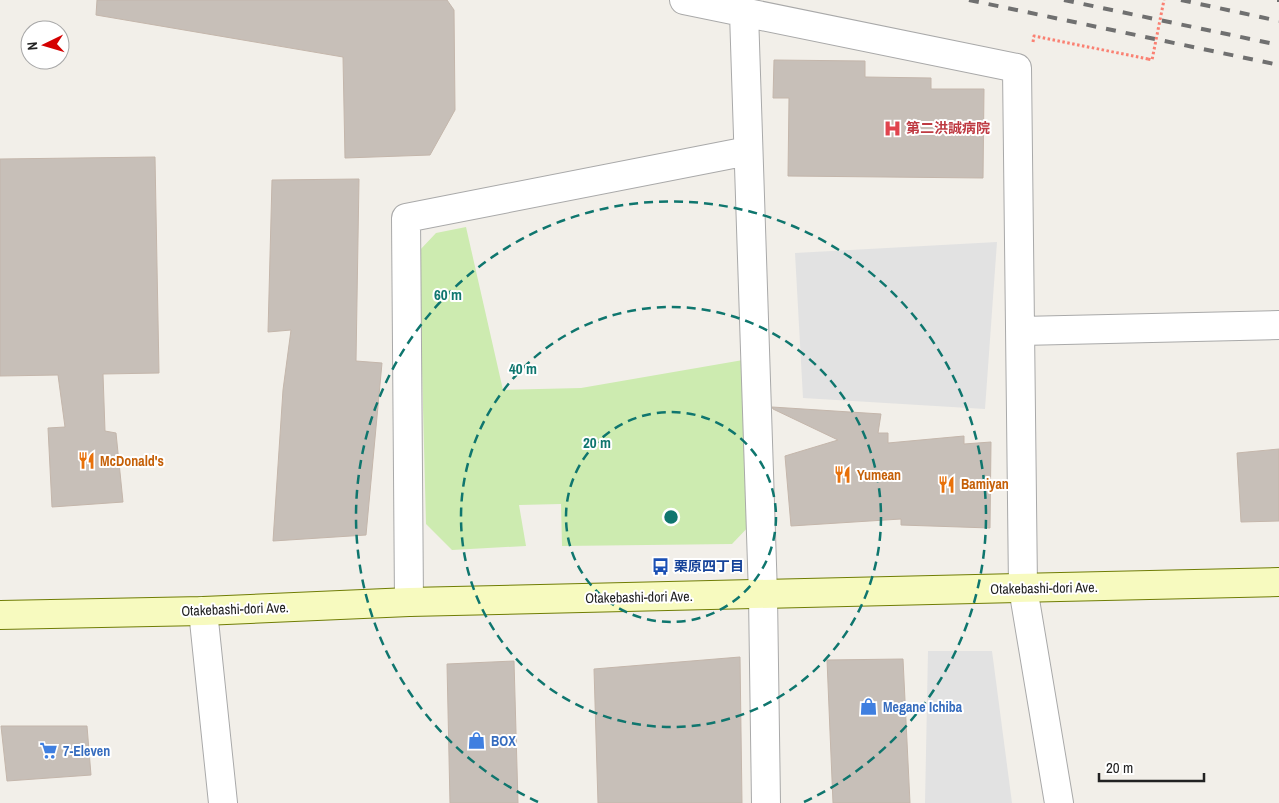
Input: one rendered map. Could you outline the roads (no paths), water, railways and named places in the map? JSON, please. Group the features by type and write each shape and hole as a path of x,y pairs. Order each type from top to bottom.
{"main road":[{"name":"Otakebashi-dori Ave.","path":"0,615 203,611 409,602 1279,582"}],"street":[{"path":"684,0 1017,68 1023,588 1059,803"},
{"path":"744,13 763,594 766,803"},
{"path":"409,602 406,218 748,151"},
{"path":"1021,331 1279,325"},
{"path":"203,611 223,803"}],"railway":[{"path":"969,0 1279,65"},
{"path":"1064,0 1279,45"},
{"path":"1181,0 1279,21"}],"place":[{"name":"第二洪誠病院","path":"892,128"},
{"name":"McDonald's","path":"86,461"},
{"name":"Yumean","path":"843,475"},
{"name":"Bamiyan","path":"947,484"},
{"name":"栗原四丁目","path":"660,566"},
{"name":"Megane Ichiba","path":"869,707"},
{"name":"BOX","path":"477,741"},
{"name":"7-Eleven","path":"49,751"}]}
